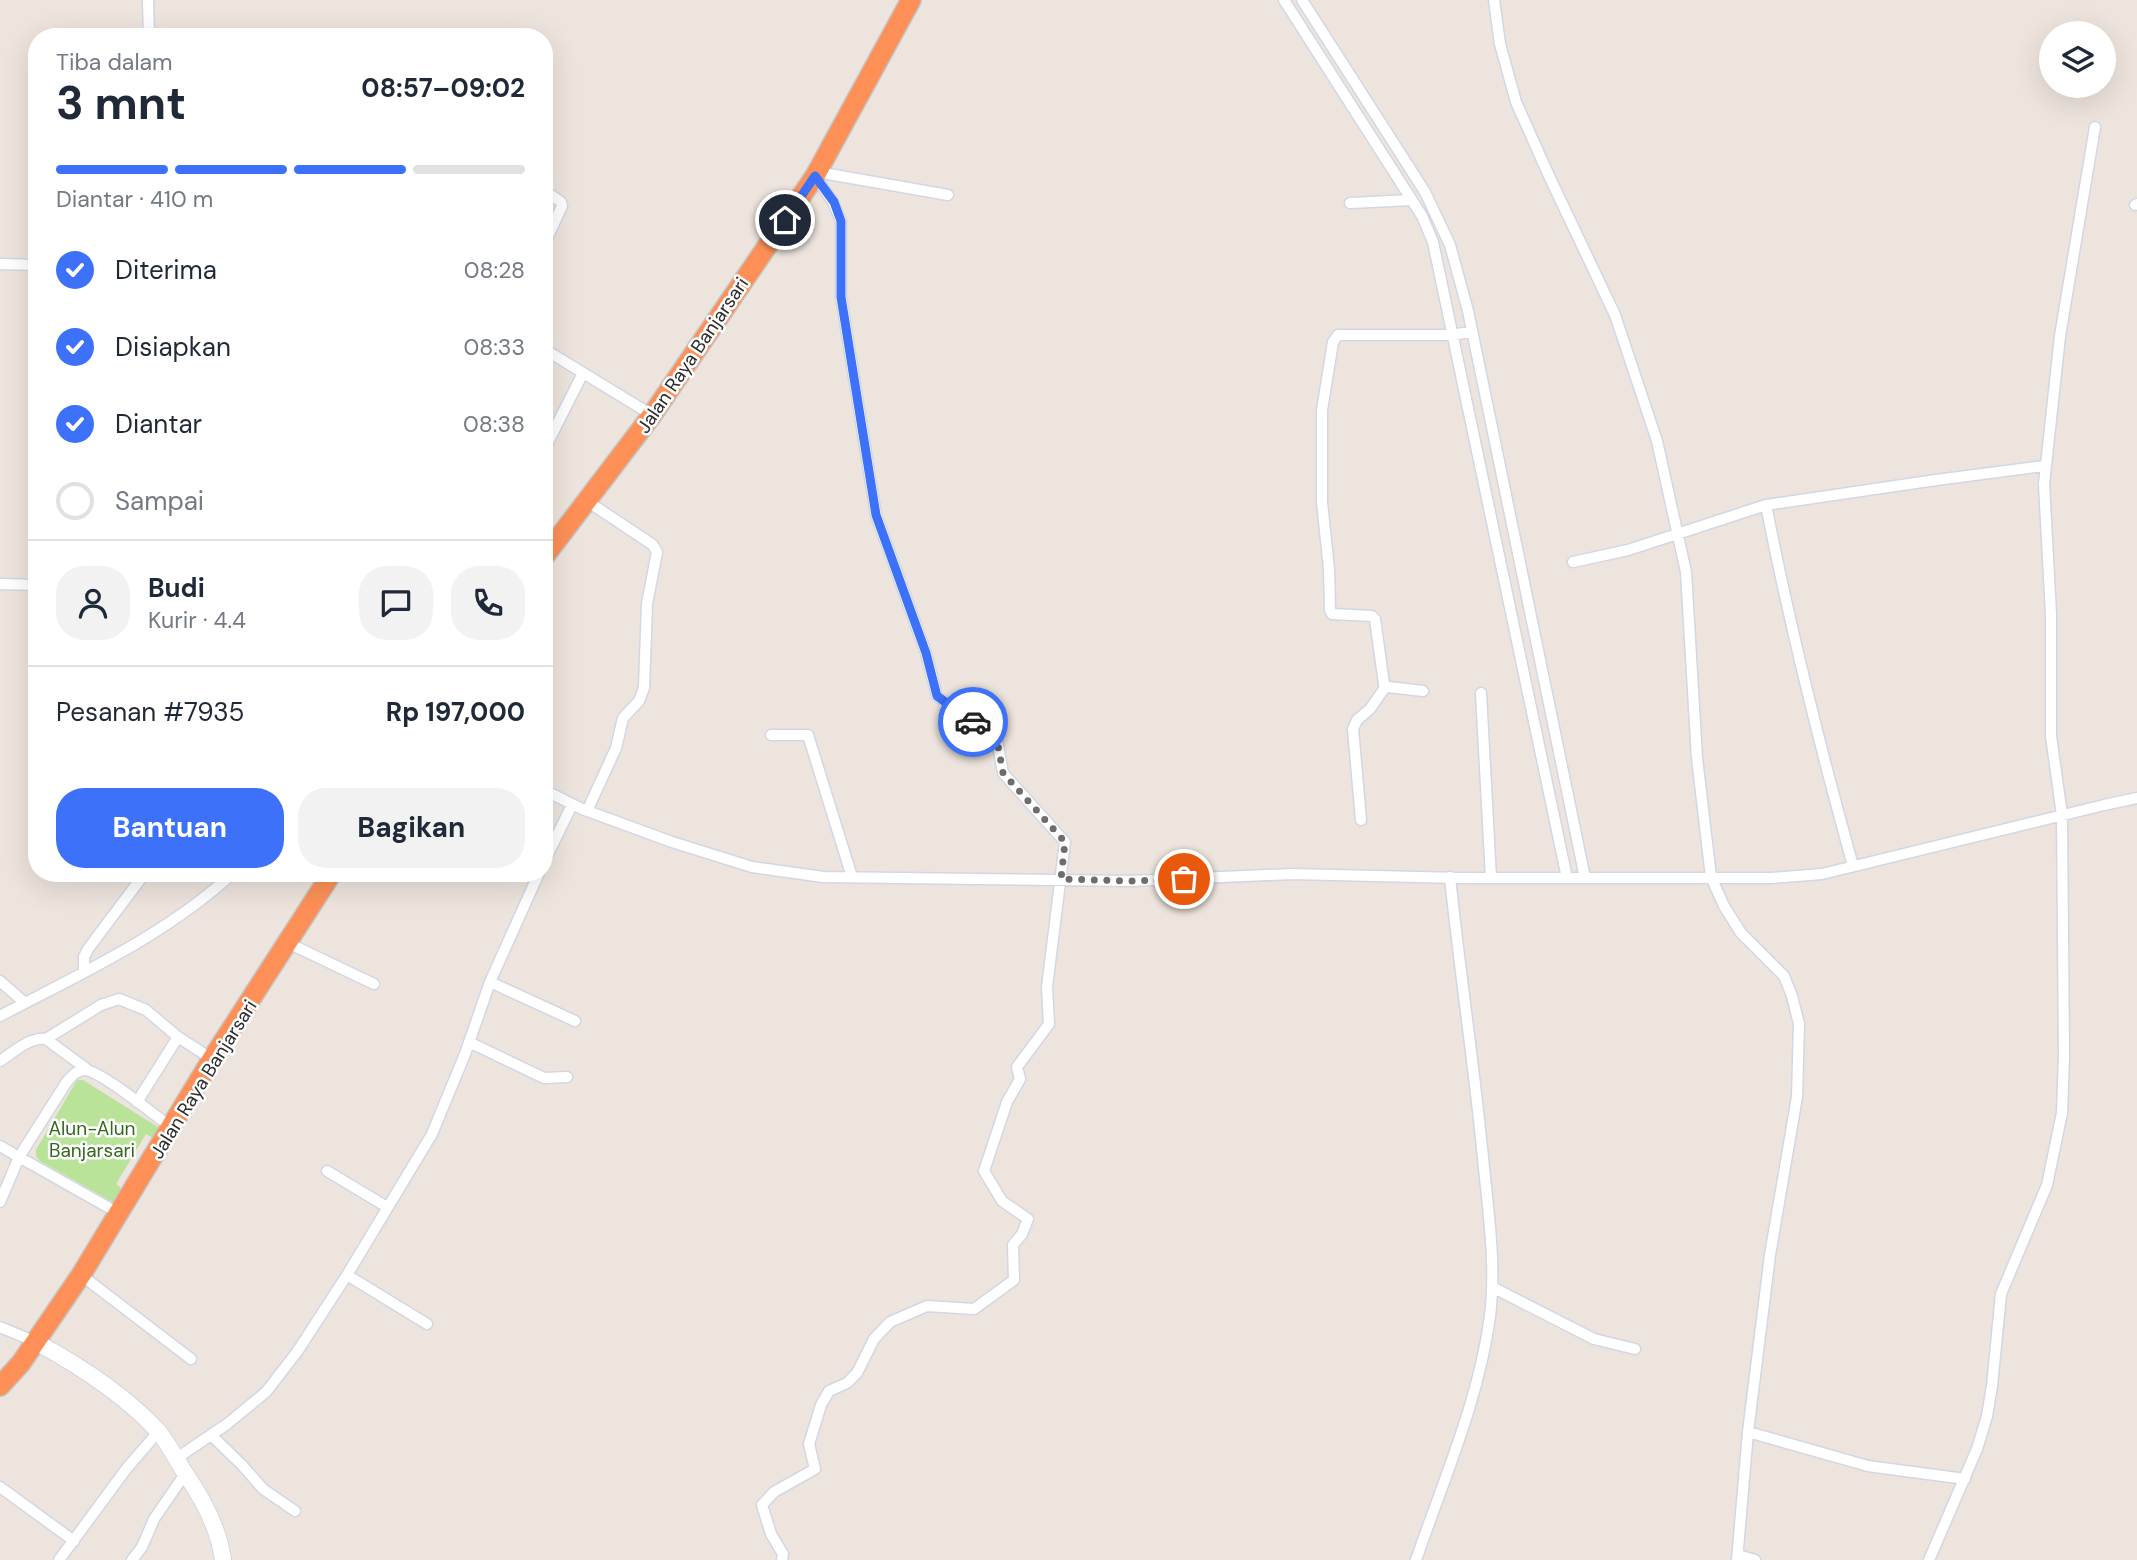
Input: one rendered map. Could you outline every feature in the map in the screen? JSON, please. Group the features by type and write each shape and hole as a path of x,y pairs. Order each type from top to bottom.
{"highway":[{"name":"Jalan Raya Banjarsari","path":"553,545 652,415 816,174 911,0"},
{"name":"Jalan Raya Banjarsari","path":"0,1386 22,1363 81,1275 212,1059 326,882"}],"street":[{"path":"148,0 149,28"},
{"path":"1284,0 1370,120 1450,245 1452,284 1545,729 1585,878"},
{"path":"1302,0 1412,200 1428,213 1433,242 1452,284 1545,729 1567,878"},
{"path":"1494,0 1500,44 1516,102 1615,315 1657,441 1686,572 1697,758 1711,877 1724,906 1741,933 1784,976 1799,1024 1797,1097 1770,1255 1738,1529 1737,1558 1755,1560"},
{"path":"1929,1560 1965,1479 1987,1416 2001,1294 2047,1185 2062,1113 2062,815 2051,736 2052,614 2044,466 2060,336 2095,127"},
{"path":"816,174 948,195"},
{"path":"782,1560 783,1554 771,1534 762,1505 774,1492 816,1469 809,1444 821,1405 829,1391 847,1383 857,1373 874,1339 890,1322 927,1306 974,1309 1014,1280 1013,1245 1023,1234 1028,1219 1002,1201 984,1171 1007,1102 1020,1079 1017,1067 1049,1024 1047,987 1065,842 1003,773 997,740 937,696 926,653 876,515 841,297 841,221 834,202 816,174"},
{"path":"553,196 562,206 553,226"},
{"path":"1350,203 1412,200"},
{"path":"0,264 28,265"},
{"path":"1361,820 1353,729 1357,720 1370,709 1386,686 1375,619 1336,615 1329,610 1329,569 1322,502 1322,410 1333,342 1343,333 1464,333"},
{"path":"553,355 652,415"},
{"path":"553,432 583,373"},
{"path":"1573,562 1679,536 1766,506 2044,466"},
{"path":"587,501 653,545 657,552 647,604 644,688 639,701 623,719 616,748 587,811"},
{"path":"1766,506 1821,750 1853,866"},
{"path":"0,584 28,585"},
{"path":"1386,686 1423,691"},
{"path":"1481,693 1491,878"},
{"path":"771,735 808,735 852,877"},
{"path":"553,795 587,811 672,842 751,867 823,877 1131,881 1292,874 1491,878 1771,878 1809,875 2137,798"},
{"path":"553,844 572,805"},
{"path":"1416,1560 1476,1383 1485,1348 1492,1287 1490,1231 1480,1126 1450,877"},
{"path":"84,972 86,953 138,882"},
{"path":"0,1016 84,972 177,917 222,882"},
{"path":"177,1458 211,1436 266,1392 297,1352 347,1275 432,1134 490,982 535,882"},
{"path":"288,943 373,984"},
{"path":"0,981 25,1003"},
{"path":"490,982 575,1021"},
{"path":"0,1061 32,1039 46,1039 101,1005 119,999 146,1010 178,1037 212,1059"},
{"path":"137,1102 178,1037"},
{"path":"46,1039 172,1128"},
{"path":"469,1042 544,1078 567,1077"},
{"path":"0,1202 19,1157 66,1083 73,1074 88,1070"},
{"path":"0,1146 120,1214"},
{"path":"327,1171 387,1207"},
{"path":"81,1275 191,1359"},
{"path":"347,1275 428,1324"},
{"path":"1492,1287 1594,1339 1635,1349"},
{"path":"0,1327 36,1342 68,1360 101,1382 158,1432 202,1496 223,1560"},
{"path":"59,1560 127,1468 158,1432"},
{"path":"1748,1432 1868,1466 1965,1479"},
{"path":"211,1436 263,1489 295,1511"},
{"path":"132,1560 142,1547 154,1519 185,1474"},
{"path":"0,1487 74,1541"}],"green space":[{"name":"Alun-Alun Banjarsari","path":"77,1080 83,1080 161,1129 155,1139 146,1134 116,1184 124,1190 116,1204 40,1161 36,1156 36,1150"}],"way so far":[{"path":"973,722 997,740 1003,773 1065,842 1061,879 1184,879"}],"route":[{"path":"785,220 815,176 834,202 841,221 841,297 876,515 926,653 937,696 973,722"}]}
